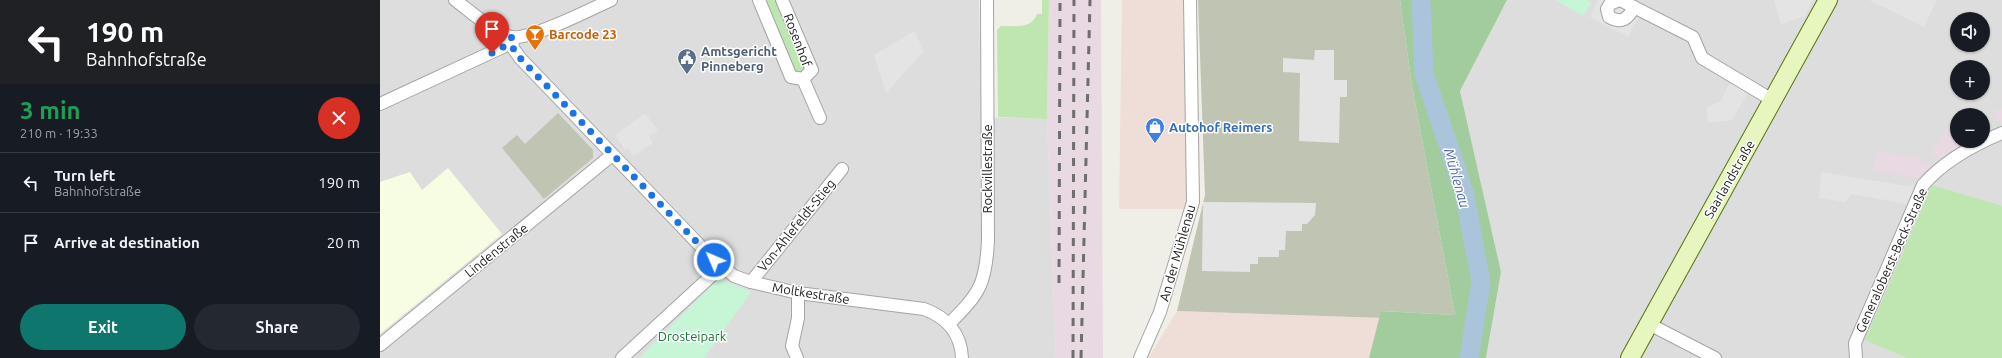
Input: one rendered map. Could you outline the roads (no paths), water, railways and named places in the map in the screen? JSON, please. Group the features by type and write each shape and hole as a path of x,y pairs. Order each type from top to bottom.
{"street":[{"path":"455,0 500,32 512,37 528,36 611,0"},
{"name":"Rosenhof","path":"759,0 791,77 803,79"},
{"name":"Rosenhof","path":"782,0 812,70 803,79"},
{"name":"Rockvillestraße","path":"949,324 972,301 981,285 986,269 988,240 987,0"},
{"name":"An der Mühlenau","path":"1140,358 1160,312 1193,202 1190,0"},
{"path":"1634,7 1630,15 1624,20 1617,21 1609,17 1607,9 1610,4 1619,0 1634,7 1693,37 1702,58 1774,100"},
{"name":"Saarlandstraße","path":"1630,358 1828,0"},
{"path":"380,104 503,47 512,37"},
{"name":"Moltkestraße","path":"512,37 513,48 520,58 612,155 722,266 734,276 751,282 798,293 918,308 935,314 949,324"},
{"name":"Rosenhof","path":"803,79 820,118"},
{"name":"Generaloberst-Beck-Straße","path":"1856,358 1855,343 1923,185 1942,166 1987,139 2002,133"},
{"name":"Lindenstraße","path":"380,345 612,155"},
{"name":"Von-Ahlefeldt-Stieg","path":"751,282 842,169"},
{"path":"622,358 722,266"},
{"path":"798,293 798,318 792,346 798,358"},
{"path":"949,324 959,340 962,358"},
{"path":"1648,324 1715,358"}],"waterway":[{"name":"Mühlenau","path":"1421,0 1424,74 1464,192 1481,282 1469,358"}],"railway":[{"path":"1059,283 1060,0"},
{"path":"1073,358 1074,0"},
{"path":"1081,358 1090,0"}],"place":[{"name":"Barcode 23","path":"535,51"},
{"name":"Amtsgericht Pinneberg","path":"687,75"},
{"name":"Autohof Reimers","path":"1155,144"}],"park label":[{"name":"Drosteipark","path":"692,336"}]}
